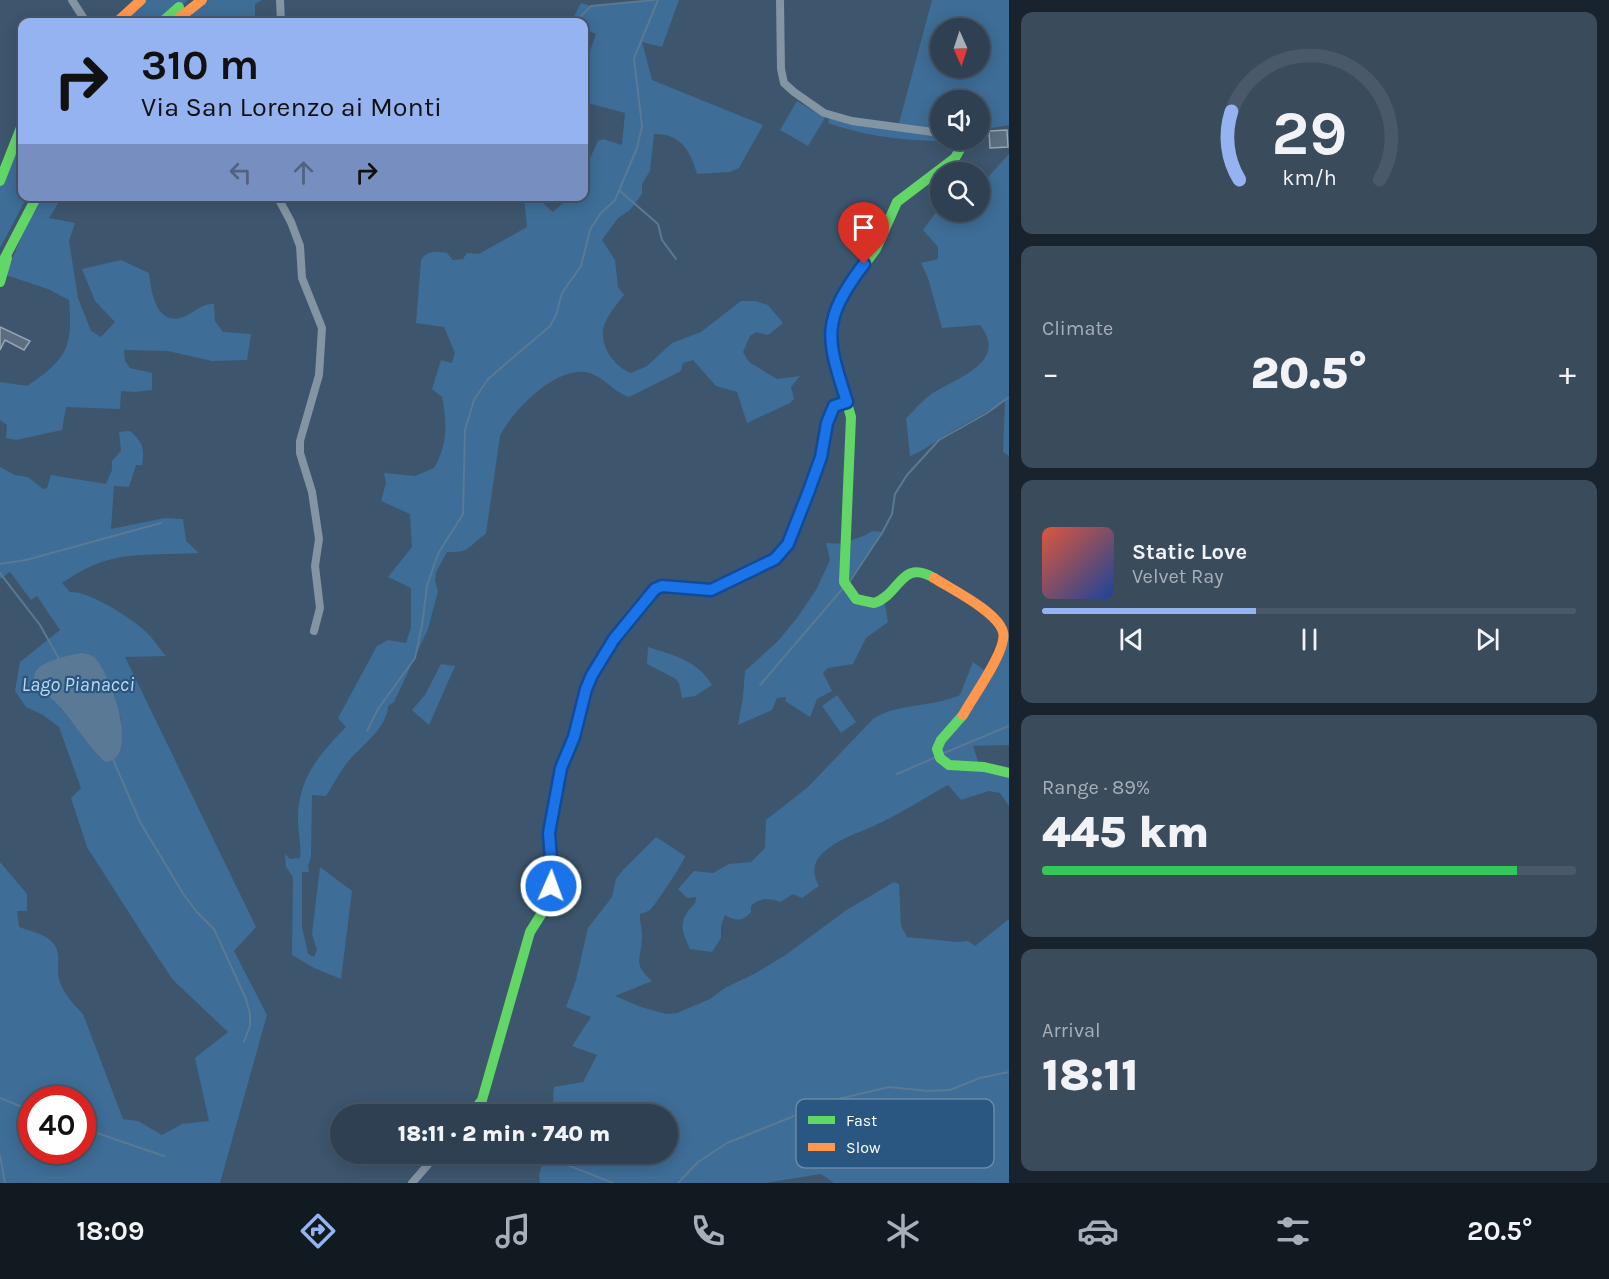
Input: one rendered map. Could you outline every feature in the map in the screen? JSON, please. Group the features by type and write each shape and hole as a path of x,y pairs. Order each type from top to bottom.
{"main road":[{"path":"121,18 141,0"},
{"path":"167,18 188,0"},
{"path":"179,18 202,0"},
{"path":"0,181 18,135"},
{"path":"961,150 955,158 897,202 876,249 853,280 834,314 831,349 851,417 844,582 846,590 856,600 868,603 884,598 902,577 917,571 924,572 997,620 1004,633 1001,649 958,723 941,740 938,749 940,758 949,765 984,767 1009,773"},
{"path":"0,267 4,249 25,201"},
{"path":"0,282 4,249 34,201"},
{"path":"479,1104 530,933 549,902 552,872 549,833 561,768 574,737 586,689 592,675 614,639 655,589 662,586 711,590 775,559 788,544 808,493 821,457 828,417 834,406 847,402"}],"street":[{"path":"72,0 83,18"},
{"path":"280,0 281,18"},
{"path":"780,0 781,69 784,83 794,92 824,113 852,121 930,132"},
{"path":"280,201 300,246 302,278 322,328 319,375 300,441 300,453 312,492 319,539 315,566 320,608 314,631"},
{"path":"412,1183 428,1164"}],"shaded area":[{"path":"141,0 188,0 167,18 121,18"},
{"path":"202,0 262,0 255,4 254,18 179,18"},
{"path":"679,0 662,47 642,42 652,80 763,125 739,168 730,172 697,174 692,158 678,140 654,134 650,171 642,184 642,194 630,210 618,218 602,240 615,260 618,287 624,295 611,312 603,330 608,353 618,365 631,373 647,366 672,343 701,332 741,301 755,301 768,305 783,323 768,335 756,332 750,336 743,352 749,362 777,379 800,376 791,387 794,399 790,403 747,423 737,392 716,386 693,360 683,363 681,371 629,397 591,374 573,373 560,377 535,393 514,415 500,436 486,534 465,550 447,552 436,572 435,581 438,591 428,629 394,702 388,706 383,722 347,763 326,796 312,795 311,857 309,872 302,872 302,927 308,954 314,957 317,950 312,934 320,867 352,891 341,979 314,968 292,955 293,877 286,867 285,854 290,859 300,858 298,816 302,789 320,757 346,727 338,718 377,646 388,640 406,643 411,628 411,588 388,577 412,547 410,514 381,501 386,483 384,473 415,476 434,468 444,442 445,416 442,397 432,389 441,360 452,363 455,353 444,327 416,323 421,260 426,254 436,252 447,253 453,260 463,259 467,253 479,254 527,227 524,201 541,201 553,212 565,201 588,201 588,162 598,141 603,139 622,145 625,113 588,103 588,56 596,34 588,31 588,18 573,18 581,3 591,6"},
{"path":"932,0 1009,0 1009,125 990,128 990,90 930,90 930,141 861,133 828,123 830,115 898,127"},
{"path":"797,101 825,118 808,146 780,130"},
{"path":"18,135 18,201 25,201 0,248 0,181"},
{"path":"1009,154 1009,456 1003,452 1005,400 910,456 906,418 929,396 977,367 984,359 988,349 987,338 980,325 942,328 928,278 921,263 938,259 938,247 923,230 930,221 990,222 990,175"},
{"path":"35,201 60,201 49,218 75,223 69,241 78,298 91,331 101,337 115,322 95,301 82,269 121,260 149,273 153,296 165,316 180,318 208,304 214,304 215,321 223,332 251,334 247,360 212,361 168,351 124,350 125,361 130,368 152,373 152,390 121,391 120,409 66,407 62,430 16,440 6,438 7,425 0,420 0,382 27,386 51,368 59,360 68,341 70,316 69,300 48,289 6,275"},
{"path":"130,431 142,446 143,459 142,465 136,465 129,487 114,486 111,529 165,518 183,519 186,541 199,553 116,558 77,573 62,583 70,592 98,600 130,619 148,634 166,656 125,657 256,927 234,951 267,1015 220,1183 0,1183 0,862 27,894 27,911 17,911 19,927 46,937 56,947 61,984 69,998 83,1014 123,1119 138,1121 162,1135 182,1124 209,1121 195,1058 228,1032 173,980 87,847 71,798 81,788 59,727 43,715 26,707 15,691 20,662 60,630 37,596 31,600 10,572 0,579 0,467 15,475 28,477 43,489 47,488 51,475 106,484 112,470 112,461 121,451 119,432","holes":["101,665 121,720 105,762 56,703 35,682"]},
{"path":"872,531 883,532 845,586 856,600 884,599 888,622 866,638 853,664 828,668 823,673 832,691 817,699 810,717 785,701 786,697 777,698 772,710 738,725 745,671 778,641 816,590 830,560 826,543 846,544"},
{"path":"1004,633 1009,635 1009,745 973,746 980,767 1009,773 1009,806 1000,793 989,791 961,800 948,785 891,818 841,840 826,850 817,860 815,867 819,886 802,898 793,894 780,902 761,900 751,906 751,912 742,919 725,915 721,926 721,938 712,952 690,949 683,925 696,897 687,898 678,889 694,871 713,873 729,864 751,862 765,848 766,820 808,787 873,719 892,710 937,702 960,695 973,662 987,672"},
{"path":"648,647 684,660 700,670 712,685 695,696 682,698 676,679 647,664"},
{"path":"441,664 455,666 429,725 412,710 425,695"},
{"path":"837,695 856,722 841,733 822,706"},
{"path":"656,837 685,856 653,907 640,914 642,935 639,961 642,970 652,981 615,996 666,1014 677,1013 710,999 725,988 756,973 787,954 845,911 894,882 899,884 901,926 907,937 968,941 975,946 1009,919 1009,1183 834,1183 821,1174 765,1183 540,1183 539,1175 542,1164 678,1164 678,1104 553,1104 554,1087 583,1082 597,1055 572,1046 591,1017 566,1007 576,980 588,928 612,897 616,879"}],"water":[{"name":"Lago Pianacci","path":"82,653 94,657 101,666 115,697 119,715 122,732 121,747 116,758 105,762 34,679 36,671 41,666 62,657"}],"building":[{"path":"1007,130 1008,147 990,148 990,131"},
{"path":"0,327 30,341 24,350 5,340 0,350"}],"waterway":[{"path":"579,18 591,6 654,0"},
{"path":"367,731 378,709 415,658 427,586 439,552 463,514 465,430 474,400 488,379 550,326 556,315 562,293 581,266 590,230 600,214 615,200 637,148 642,126 634,58 658,0"},
{"path":"620,191 658,224 662,240 676,259"},
{"path":"848,584 882,533 892,514 895,494 907,475 939,440 987,413 1009,397"},
{"path":"0,564 26,560 161,523"},
{"path":"0,573 40,625 59,659"},
{"path":"760,685 844,587"},
{"path":"944,753 1009,726"},
{"path":"112,757 140,822 184,895 214,929 246,999 250,1014 250,1026 244,1042"},
{"path":"897,774 936,757"},
{"path":"838,1099 889,1087 928,1091 950,1090 980,1078 1009,1072"},
{"path":"0,1098 18,1105"},
{"path":"678,1183 698,1162 727,1143 796,1115"},
{"path":"96,1133 164,1156"},
{"path":"0,1155 5,1183"},
{"path":"565,1164 613,1183"}],"traffic: fast":[{"path":"167,18 179,7"},
{"path":"0,181 18,135"},
{"path":"934,578 914,572 901,580 883,599 874,603 856,599 844,582 851,417 831,349 834,314 853,280 876,249 897,202 955,158 960,150"},
{"path":"0,267 34,201"},
{"path":"0,282 7,258"},
{"path":"479,1104 482,1100 530,932 549,902 552,872 549,833 560,768 574,737 586,689 614,639 655,589 662,587 711,590 768,564 777,555"},
{"path":"963,715 941,740 937,749 940,758 949,765 984,767 1009,773"}],"traffic: slow":[{"path":"121,18 141,0"},
{"path":"179,18 202,0"},
{"path":"777,555 788,544 821,457 827,423 834,407 847,402"},
{"path":"934,578 983,609 993,617 1003,632 1003,640 995,661 963,715"}],"route":[{"path":"551,886 549,833 561,768 574,737 586,689 592,675 614,639 655,589 662,586 701,591 711,590 768,564 788,544 821,457 828,417 834,406 847,402 832,356 830,339 834,314 864,264"}]}
